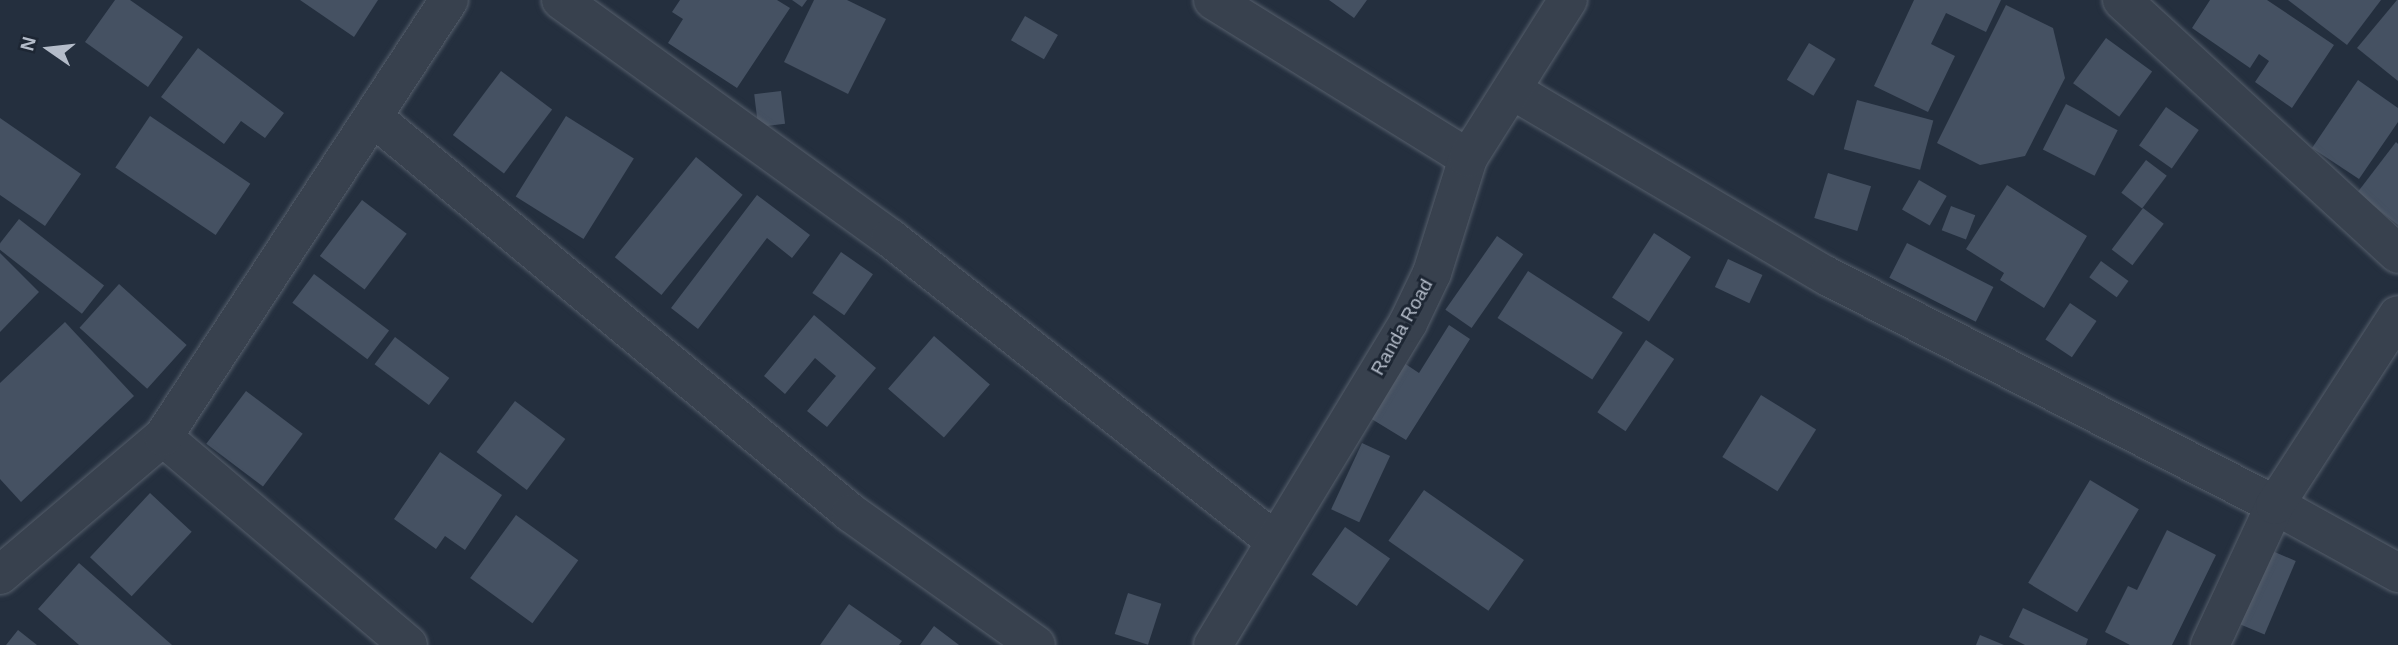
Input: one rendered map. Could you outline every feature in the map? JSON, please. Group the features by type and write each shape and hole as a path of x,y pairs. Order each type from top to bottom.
{"street":[{"path":"0,575 163,437 449,0"},
{"path":"561,0 890,238 1275,541"},
{"path":"1213,0 1468,158"},
{"name":"Randa Road","path":"1213,645 1408,323 1432,273 1468,158 1568,0"},
{"path":"2126,1 2398,254"},
{"path":"1512,90 1827,276 2275,505 2398,573"},
{"path":"374,118 850,513 1036,645"},
{"path":"2210,645 2275,505 2398,315"},
{"path":"163,437 408,645"}],"building":[{"path":"115,0 130,0 183,37 148,87 85,42"},
{"path":"300,0 378,0 354,37"},
{"path":"680,0 777,0 790,8 737,88 668,43 683,19 672,12"},
{"path":"792,0 807,0 802,7"},
{"path":"814,0 847,0 886,19 848,94 784,62"},
{"path":"1329,0 1367,0 1354,18"},
{"path":"1914,0 2001,0 1986,32 1946,13 1931,44 1955,56 1928,112 1874,86"},
{"path":"2210,0 2267,0 2334,45 2292,108 2255,82 2269,61 2259,54 2250,68 2192,28"},
{"path":"2288,0 2381,0 2347,45"},
{"path":"2398,0 2398,81 2357,48"},
{"path":"2006,5 2053,28 2065,78 2025,156 1980,165 1937,143"},
{"path":"1025,16 1058,35 1044,59 1011,40"},
{"path":"2106,38 2152,72 2119,117 2073,83"},
{"path":"1809,43 1836,59 1813,96 1787,80"},
{"path":"198,48 284,113 265,138 241,121 224,144 161,97"},
{"path":"501,71 552,110 504,173 453,135"},
{"path":"2358,80 2398,108 2398,122 2359,179 2312,148"},
{"path":"781,91 785,124 758,127 754,94"},
{"path":"1857,100 1933,120 1920,170 1844,149"},
{"path":"2066,104 2118,130 2095,176 2043,149"},
{"path":"2166,107 2199,130 2172,168 2139,146"},
{"path":"150,116 250,184 216,235 115,167"},
{"path":"566,116 634,158 584,239 516,197"},
{"path":"0,118 81,174 45,226 0,195"},
{"path":"2396,142 2398,144 2398,225 2357,193"},
{"path":"696,157 743,195 661,295 615,257"},
{"path":"2146,160 2167,176 2142,208 2121,193"},
{"path":"1828,173 1871,186 1857,231 1814,218"},
{"path":"1919,180 1947,196 1930,225 1902,209"},
{"path":"2007,185 2087,236 2044,308 2000,280 2004,273 1966,249"},
{"path":"757,195 810,235 792,258 767,238 698,329 671,308"},
{"path":"362,200 407,234 365,290 320,256"},
{"path":"1951,206 1975,215 1966,240 1942,230"},
{"path":"2143,208 2164,224 2132,265 2112,250"},
{"path":"19,219 104,285 82,314 0,250 0,243"},
{"path":"1654,233 1691,257 1649,322 1612,298"},
{"path":"1497,236 1523,254 1472,328 1445,310"},
{"path":"1907,243 1993,287 1976,322 1889,278"},
{"path":"841,252 873,274 844,315 812,293"},
{"path":"0,253 39,292 0,332"},
{"path":"1728,259 1762,275 1749,303 1715,287"},
{"path":"2101,261 2129,281 2117,297 2089,277"},
{"path":"1528,271 1623,333 1592,380 1498,318"},
{"path":"314,274 389,331 367,359 292,303"},
{"path":"119,284 187,345 147,389 80,328"},
{"path":"2070,303 2097,321 2072,357 2045,339"},
{"path":"814,315 876,368 827,427 807,411 836,376 815,358 785,394 764,376"},
{"path":"65,322 134,396 21,502 0,479 0,383"},
{"path":"1449,325 1470,339 1406,440 1370,418 1404,363 1419,373"},
{"path":"934,336 990,385 944,437 888,389"},
{"path":"395,337 449,378 429,405 375,364"},
{"path":"1646,340 1674,359 1626,431 1597,412"},
{"path":"246,391 303,434 263,486 206,444"},
{"path":"1761,395 1816,429 1777,491 1722,457"},
{"path":"515,401 565,439 527,490 476,452"},
{"path":"1362,443 1390,456 1359,522 1331,509"},
{"path":"440,452 502,495 465,550 445,536 436,549 394,519"},
{"path":"2090,480 2139,509 2077,612 2028,583"},
{"path":"1424,490 1524,560 1488,611 1388,541"},
{"path":"150,493 192,532 132,596 90,557"},
{"path":"516,515 578,560 532,623 470,578"},
{"path":"1345,527 1390,559 1357,606 1312,575"},
{"path":"2167,530 2216,555 2172,645 2130,645 2105,632 2128,586 2137,590"},
{"path":"2270,550 2296,561 2265,635 2239,624"},
{"path":"79,563 172,645 79,645 38,609"},
{"path":"1128,593 1161,604 1148,645 1115,634"},
{"path":"849,604 902,641 899,645 820,645"},
{"path":"2023,608 2088,639 2086,645 2025,645 2009,637"},
{"path":"934,626 959,645 920,645"},
{"path":"18,630 37,645 6,645"},
{"path":"1980,635 2004,645 1976,645"}]}
